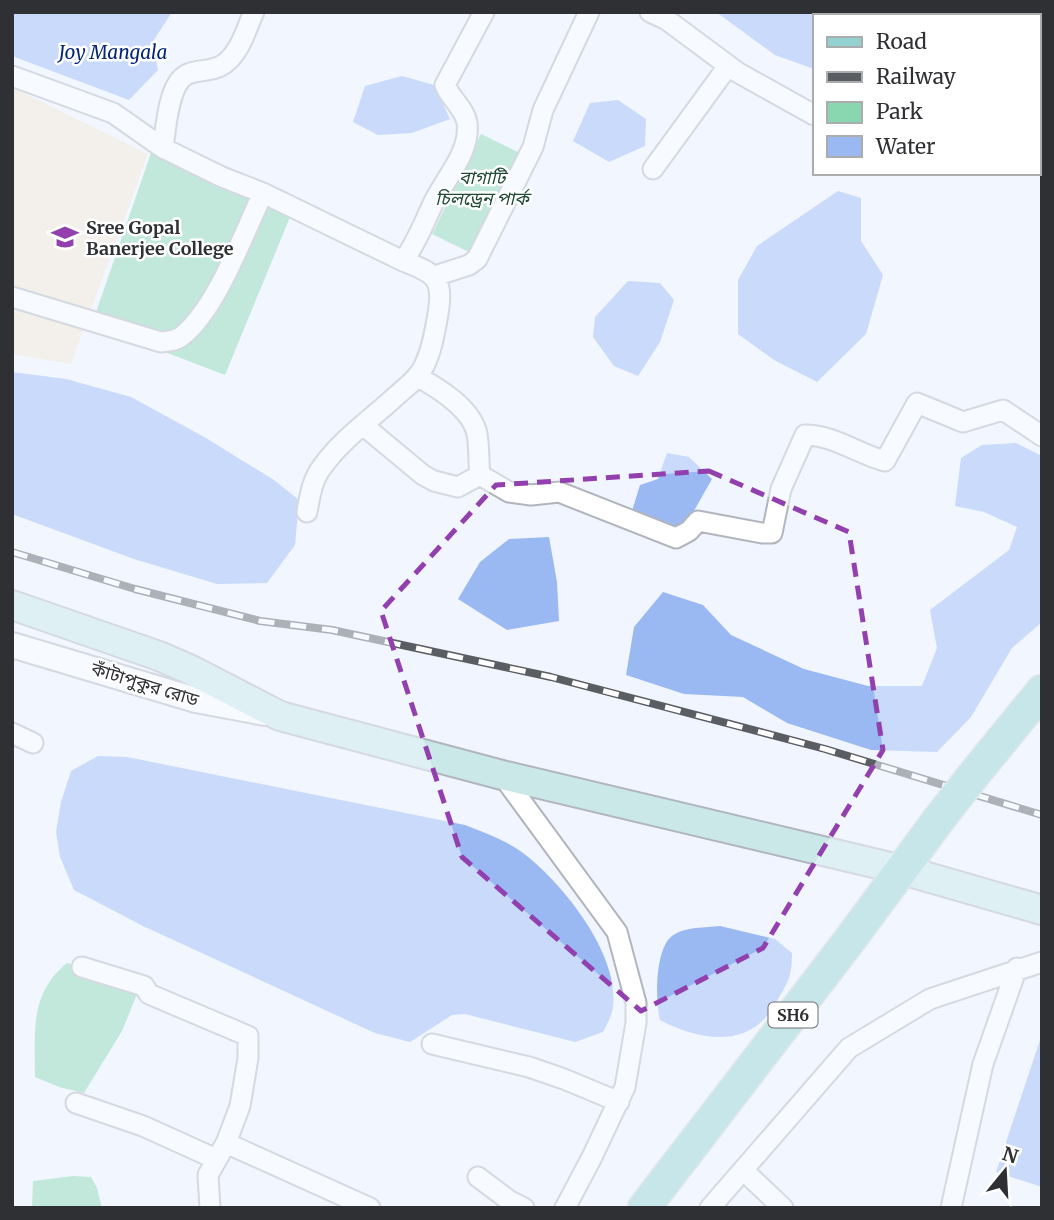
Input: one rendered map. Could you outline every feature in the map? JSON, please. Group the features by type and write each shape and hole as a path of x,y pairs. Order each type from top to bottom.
{"main road":[{"path":"12,605 191,670 280,716 502,775 903,870 1042,910"},
{"name":"SH6","path":"644,1208 903,870 939,819 1042,691"}],"street":[{"path":"163,148 167,112 177,83 190,72 208,71 224,65 234,55 254,12"},
{"path":"403,261 415,246 431,207 456,164 466,138 466,118 445,85 484,12"},
{"path":"435,276 469,265 477,259 533,147 543,110 589,12"},
{"path":"650,12 667,20 728,66 813,114"},
{"path":"653,169 728,66"},
{"path":"12,76 113,113 163,148 435,276 442,289 436,330 425,365 418,377 364,426 344,440 322,467 314,481 307,512"},
{"path":"12,297 161,342 172,341 180,337 206,311 263,193"},
{"path":"418,377 434,386 471,419 476,432 480,475"},
{"path":"480,475 509,492 531,495 559,492 676,538 689,531 698,521 772,533 780,489 806,435 818,435 843,443 867,456 886,461 917,403 963,422 1003,410 1042,436"},
{"path":"364,426 407,463 434,481 458,487 480,475"},
{"name":"কাঁটাপুকুর রোড","path":"12,645 196,700 280,716"},
{"path":"12,733 33,743"},
{"path":"502,775 617,932 636,1003 636,1023 625,1087 565,1208"},
{"path":"710,1208 849,1048 930,999 1017,968 1042,962"},
{"path":"82,967 144,986 149,994 248,1036 248,1058 240,1107 208,1175 210,1208"},
{"path":"951,1208 983,1064 1017,968"},
{"path":"432,1044 528,1067 619,1102"},
{"path":"76,1103 221,1151 370,1208"},
{"path":"744,1171 783,1208"},
{"path":"478,1177 524,1208"}],"highlighted area":[{"path":"709,471 849,532 883,750 763,948 641,1011 462,857 381,611 496,485"}],"shaded area":[{"name":"Sree Gopal Banerjee College","path":"12,87 148,154 71,364 12,354"}],"green space":[{"name":"বাগাটি চিলড্রেন পার্ক","path":"481,134 526,156 477,256 432,234"},
{"path":"152,150 290,217 225,375 92,324"},
{"path":"67,963 120,975 139,989 122,1031 84,1093 35,1077 35,1030 40,1001 55,975"},
{"path":"73,1176 91,1177 102,1208 32,1208 33,1181"}],"water":[{"name":"Joy Mangala","path":"12,12 172,12 152,43 158,70 129,100 12,56"},
{"path":"716,12 884,12 813,14 813,69 775,55"},
{"path":"402,76 434,85 450,119 412,133 378,135 353,122 365,86"},
{"path":"618,100 646,119 645,146 609,162 573,141 590,103"},
{"path":"838,191 861,198 861,241 883,275 866,334 817,382 774,360 738,334 738,280 757,246"},
{"path":"628,281 660,283 674,300 660,342 638,376 614,366 593,337 595,317"},
{"path":"12,372 66,379 131,397 206,438 274,480 299,500 295,545 267,583 217,584 134,559 12,514"},
{"path":"1016,443 1042,456 1042,622 1012,648 971,717 937,752 871,750 787,723 743,697 684,694 626,675 634,627 663,592 703,605 731,635 804,669 868,686 922,686 937,648 930,610 1009,550 1017,527 984,512 955,506 961,458 982,445"},
{"path":"667,453 689,457 712,479 686,525 679,528 632,511 640,485 658,479"},
{"path":"549,537 557,582 559,621 507,630 458,599 480,562 509,539"},
{"path":"98,756 127,757 465,825 510,844 539,866 555,883 587,924 600,946 609,969 613,991 612,1012 603,1032 575,1042 465,1014 452,1015 410,1042 375,1033 143,926 74,890 60,857 56,832 61,802 71,771"},
{"path":"720,926 775,939 792,953 789,978 771,1011 755,1027 729,1036 700,1035 660,1020 657,1000 658,975 666,943 683,930"},
{"path":"1042,1034 1042,1187 996,1172"}],"railway":[{"path":"12,552 135,589 260,621 332,630 551,677 825,749 1042,815"}],"place":[{"name":"Sree Gopal Banerjee College","path":"65,237"}]}
